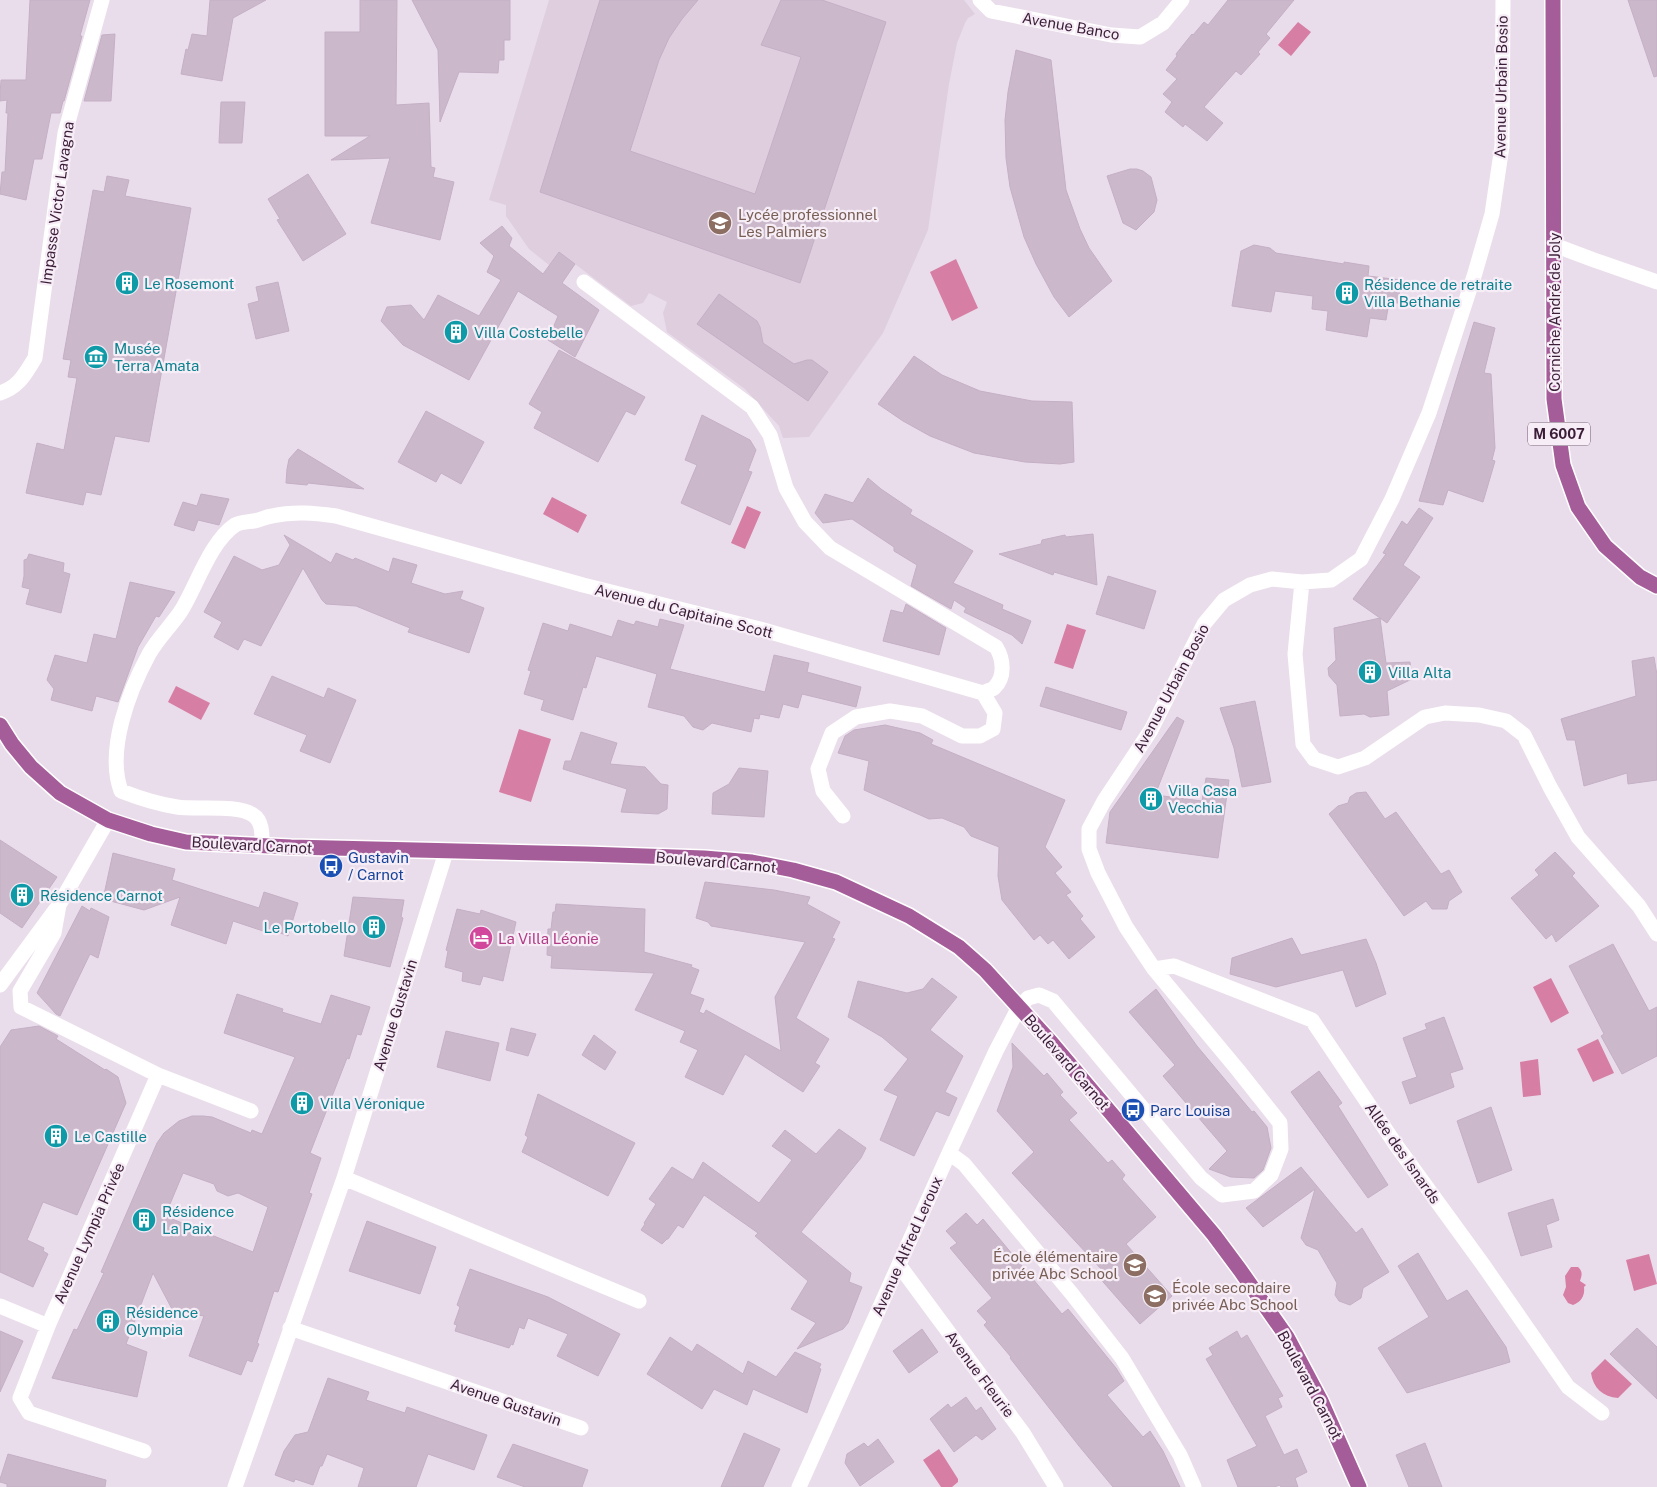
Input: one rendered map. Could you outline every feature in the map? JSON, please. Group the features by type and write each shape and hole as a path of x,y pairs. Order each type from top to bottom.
{"main road":[{"name":"Corniche André de Joly","path":"1553,0 1554,399 1563,465 1578,507 1605,546 1640,577 1657,586"},
{"name":"Boulevard Carnot","path":"0,725 12,744 31,766 60,793 108,820 151,834 186,842 446,852 704,858 752,862 793,870 836,882 917,921 959,947 985,970 1050,1041 1121,1124 1240,1270 1286,1337 1322,1401 1359,1487"}],"street":[{"name":"Impasse Victor Lavagna","path":"0,394 11,389 23,378 35,358 65,133 102,0"},
{"name":"Avenue Banco","path":"980,0 991,10 1111,35 1140,37 1163,23 1182,0"},
{"name":"Avenue Urbain Bosio","path":"1019,1007 1028,998 1040,995 1053,1002 1201,1178 1222,1195 1254,1191 1272,1175 1281,1149 1280,1123 1154,969 1126,927 1098,873 1088,849 1088,829 1104,800 1151,730 1204,624 1224,600 1250,585 1272,579 1302,582 1331,580 1362,559 1392,499 1429,413 1475,273 1492,214 1502,146 1503,0"},
{"path":"1554,245 1657,282"},
{"path":"584,282 752,407 770,435 786,488 805,522 830,548 996,647 1001,655 1003,664 1000,678 994,688 983,693 995,713 993,729 980,736 962,736 922,716 890,711 856,717 832,733 818,769 823,791 843,816"},
{"name":"Avenue du Capitaine Scott","path":"262,846 261,825 255,816 244,810 177,808 141,799 121,791 117,779 115,760 117,737 132,690 150,653 180,611 222,537 237,524 271,516 299,512 336,516 583,585 760,629 983,693"},
{"path":"1302,582 1295,654 1302,744 1314,760 1338,767 1365,758 1425,717 1445,713 1479,715 1506,721 1524,735 1578,837 1639,906 1657,934"},
{"path":"0,985 59,905 108,820"},
{"name":"Avenue Gustavin","path":"235,1487 344,1178 446,852"},
{"path":"59,905 54,934 20,991 21,1007 158,1075 251,1111"},
{"name":"Allée des Isnards","path":"1154,969 1174,966 1312,1020 1396,1145 1484,1266 1568,1387 1602,1412"},
{"name":"Avenue Alfred Leroux","path":"799,1487 948,1153 1019,1007"},
{"name":"Avenue Lympia Privée","path":"144,1451 29,1414 20,1398 48,1326 158,1075"},
{"path":"948,1153 964,1164 1072,1294 1122,1358 1180,1455 1194,1487"},
{"path":"344,1178 639,1301"},
{"name":"Avenue Fleurie","path":"898,1265 1024,1433 1056,1487"},
{"path":"0,1306 48,1326"},
{"name":"Avenue Gustavin","path":"290,1328 581,1428"}],"shaded area":[{"name":"Lycée professionnel Les Palmiers","path":"549,0 964,0 975,14 968,18 957,43 949,84 928,230 883,333 809,437 783,438 779,426 745,389 667,332 663,313 667,302 649,293 643,303 631,306 559,252 549,265 529,249 506,216 506,205 489,200"},
{"path":"1298,22 1311,32 1291,56 1278,45"},
{"path":"956,259 978,308 952,321 930,272"},
{"path":"552,497 587,515 578,533 543,514"},
{"path":"747,506 761,512 745,549 731,543"},
{"path":"1067,624 1086,630 1073,669 1054,663"},
{"path":"176,686 210,703 201,720 168,702"},
{"path":"519,729 551,739 531,802 499,792"},
{"path":"1551,978 1569,1013 1551,1023 1533,987"},
{"path":"1598,1039 1614,1073 1593,1082 1577,1049"},
{"path":"1538,1059 1541,1095 1523,1097 1520,1062"},
{"path":"1649,1254 1657,1284 1634,1291 1626,1260"},
{"path":"1571,1267 1578,1267 1580,1269 1582,1274 1580,1281 1586,1285 1582,1298 1573,1305 1568,1303 1563,1295 1566,1287 1565,1276"},
{"path":"1605,1359 1632,1384 1618,1398 1603,1394 1596,1387 1592,1378 1591,1373"},
{"path":"939,1449 958,1479 958,1482 952,1487 941,1487 923,1460"}],"building":[{"path":"30,0 90,0 64,101 60,113 51,113 42,159 34,159 26,200 0,194 2,172 5,172 8,113 6,113 7,100 0,101 0,95 1,80 26,80"},
{"path":"210,0 266,0 233,18 222,81 181,74 186,49 188,50 192,34 207,36"},
{"path":"360,0 397,0 396,105 429,103 431,167 435,168 433,177 454,182 440,240 371,223 390,158 331,160 370,136 325,136 325,32 360,32"},
{"path":"412,0 510,0 510,40 504,40 504,60 499,60 498,73 459,72 440,122 438,50"},
{"path":"600,0 698,0 669,38 659,60 630,151 755,194 801,57 761,45 781,0 822,0 886,22 800,283 540,192"},
{"path":"1228,0 1294,0 1266,34 1270,38 1258,52 1260,54 1241,75 1236,71 1204,107 1223,123 1207,141 1185,124 1183,127 1165,112 1172,102 1163,94 1177,79 1166,70 1192,34 1204,22 1208,25"},
{"path":"1628,0 1657,0 1657,76 1654,77"},
{"path":"115,34 111,101 84,101 102,35"},
{"path":"1016,50 1051,60 1066,190 1089,248 1112,281 1069,317 1054,297 1036,264 1024,237 1010,187 1006,158 1005,120"},
{"path":"221,102 245,102 242,143 219,143"},
{"path":"1130,169 1143,171 1151,177 1157,200 1154,212 1136,230 1123,223 1107,176"},
{"path":"308,174 346,234 303,261 277,220 280,219 268,199"},
{"name":"Le Rosemont","path":"107,176 129,180 125,196 191,208 149,442 115,436 101,495 86,492 83,505 26,493 37,443 64,450 77,378 68,377 71,360 63,359 93,190 104,192"},
{"path":"502,226 512,238 509,246 543,274 559,252 575,264 562,283 599,310 575,357 548,340 558,316 518,291 469,380 403,345 381,321 387,307 411,305 424,320 438,295 479,316 501,280 487,272 494,256 480,243"},
{"name":"Résidence de retraite Villa Bethanie","path":"1254,245 1270,248 1276,253 1369,266 1368,276 1401,280 1398,303 1389,302 1386,320 1370,318 1367,337 1326,330 1328,311 1312,309 1313,296 1275,291 1271,312 1232,306 1241,251"},
{"path":"278,282 289,331 256,339 248,304 259,301 256,287"},
{"path":"719,294 757,321 763,343 794,364 812,360 828,372 808,401 697,324"},
{"path":"1474,322 1495,328 1484,373 1491,374 1495,448 1492,460 1495,461 1483,502 1448,490 1443,505 1419,501"},
{"path":"559,350 645,397 635,415 626,411 598,462 534,428 542,412 529,404"},
{"path":"914,356 942,375 980,391 1032,401 1072,402 1074,462 1060,464 1025,462 974,453 930,436 903,421 878,404"},
{"path":"426,411 484,442 461,484 441,473 436,482 398,462"},
{"path":"702,415 750,440 756,450 748,471 752,472 730,525 681,503 697,465 685,460"},
{"path":"298,449 364,489 308,483 307,485 286,483 289,459"},
{"path":"868,478 912,510 910,514 973,551 953,583 1003,605 1002,609 1031,621 1022,644 1012,635 964,612 966,608 954,600 951,609 911,586 917,565 894,551 894,547 852,519 823,523 815,513 825,494 853,503"},
{"path":"201,494 229,499 219,525 198,520 194,531 174,525 183,502 197,506"},
{"path":"1419,508 1433,518 1403,565 1420,577 1387,623 1353,599 1386,554 1383,553 1402,521 1407,525"},
{"path":"1093,534 1097,585 1054,572 1053,575 999,554 1041,544 1042,540 1065,535 1066,537"},
{"path":"284,535 331,563 336,553 353,560 355,558 389,572 393,558 417,565 411,583 445,594 463,591 460,599 484,608 469,653 408,632 410,628 356,606 326,604 303,568 261,646 244,639 238,650 214,637 222,622 204,612 234,556 262,570 279,565 290,545"},
{"path":"29,554 64,563 63,572 70,574 61,613 26,604 30,589 22,587 24,560 27,559"},
{"path":"1108,576 1156,591 1144,629 1096,614"},
{"path":"130,582 175,592 159,617 156,616 138,647 118,702 96,696 92,711 51,700 54,689 47,680 55,655 87,663 94,634 116,639"},
{"path":"906,604 946,628 939,655 883,641 891,610 903,613"},
{"name":"Villa Alta","path":"1380,618 1386,663 1410,662 1412,679 1387,691 1389,715 1370,717 1364,714 1340,716 1337,685 1329,676 1328,668 1336,660 1334,628"},
{"path":"660,619 684,625 670,669 765,692 774,655 809,663 807,672 861,687 856,707 802,694 798,708 783,704 779,718 760,714 759,719 754,718 751,732 712,723 703,730 693,727 684,716 648,707 657,674 596,656 586,688 583,687 573,720 541,710 544,700 524,694 531,671 528,670 543,623 568,631 570,624 612,637 618,620 634,625 636,621 658,627"},
{"path":"1654,657 1657,675 1657,780 1628,784 1627,773 1584,786 1575,740 1567,740 1561,719 1636,696 1632,661"},
{"path":"272,676 324,698 328,688 356,700 330,763 300,751 307,735 254,714"},
{"path":"1046,687 1127,712 1121,730 1040,706"},
{"path":"1255,701 1271,782 1242,787 1234,748 1220,708"},
{"name":"Villa Casa Vecchia","path":"1177,717 1184,721 1155,795 1202,801 1206,778 1229,780 1218,858 1106,843 1110,812"},
{"path":"885,725 920,733 933,740 931,744 1065,800 1045,847 1062,867 1055,873 1071,892 1066,895 1083,916 1080,919 1095,937 1069,959 1053,940 1048,944 1040,935 1034,940 1002,900 998,876 999,847 971,836 964,827 942,818 929,819 864,790 869,761 838,753 845,736 854,730"},
{"path":"581,732 617,743 610,764 645,767 661,784 668,785 667,809 658,814 621,812 627,789 563,769 565,761 571,761"},
{"path":"739,768 768,771 764,817 712,814 713,793 729,784"},
{"path":"1366,792 1385,819 1396,812 1441,874 1449,870 1462,892 1449,901 1447,909 1432,909 1426,901 1404,916 1329,814 1338,806 1348,803 1350,797 1356,793"},
{"name":"Résidence Carnot","path":"0,840 57,877 22,928 0,913"},
{"path":"1555,852 1575,873 1572,876 1599,906 1556,942 1552,934 1546,939 1511,898 1539,875 1535,870"},
{"path":"113,853 175,869 172,880 259,908 264,892 298,903 288,936 270,929 269,933 233,921 226,944 171,925 180,897 144,910 103,899"},
{"path":"705,882 774,890 810,897 807,904 840,922 832,938 835,939 796,1018 829,1039 815,1063 820,1066 803,1092 745,1054 723,1095 685,1077 698,1050 680,1042 685,1031 635,1010 654,973 551,968 552,956 547,955 548,929 551,929 556,904 645,909 644,952 692,965 691,967 699,970 690,994 704,999 699,1012 704,1014 706,1010 781,1051 775,997 805,942 711,926 708,922 696,918"},
{"name":"Le Portobello","path":"353,897 404,900 401,917 403,918 390,967 344,956"},
{"path":"82,906 90,911 91,908 109,917 98,958 90,954 60,1016 37,993"},
{"name":"La Villa Léonie","path":"457,909 480,914 481,910 516,922 503,981 483,976 480,985 462,981 463,972 445,967 448,951 446,950"},
{"path":"1292,938 1301,955 1366,939 1386,994 1356,1007 1343,970 1276,987 1230,974 1232,958"},
{"path":"1613,944 1649,1011 1657,1007 1657,1056 1622,1074 1601,1036 1604,1034 1569,966"},
{"path":"932,978 957,997 930,1030 963,1056 945,1092 957,1098 949,1116 936,1111 914,1156 880,1140 898,1096 884,1090 908,1059 882,1037 848,1017 858,981 907,993 923,989"},
{"path":"1156,989 1197,1046 1252,1112 1254,1111 1267,1127 1271,1148 1263,1170 1254,1178 1231,1177 1209,1169 1227,1151 1163,1076 1175,1065 1129,1012"},
{"path":"237,994 283,1009 282,1012 321,1024 331,995 370,1007 361,1035 357,1034 349,1059 347,1058 310,1153 321,1158 309,1193 312,1194 278,1292 274,1291 252,1362 247,1360 241,1375 189,1356 204,1316 173,1311 153,1273 126,1344 147,1352 137,1397 52,1378 74,1329 77,1330 104,1273 101,1272 157,1143 164,1133 179,1121 192,1116 203,1116 212,1117 251,1133 252,1130 262,1134 295,1057 224,1033","holes":["183,1173 214,1184 217,1191 228,1196 238,1193 268,1207 253,1252 165,1216"]},
{"path":"1444,1017 1463,1069 1450,1073 1454,1087 1410,1104 1402,1082 1417,1077 1403,1038 1427,1029 1425,1024"},
{"name":"Le Castille","path":"39,1026 58,1036 56,1039 118,1077 126,1103 77,1215 43,1202 27,1240 44,1248 43,1251 48,1254 33,1287 0,1272 0,1047 11,1030"},
{"path":"511,1028 536,1034 528,1056 506,1050"},
{"path":"446,1031 499,1043 490,1081 437,1067"},
{"path":"594,1035 616,1052 605,1070 582,1055"},
{"path":"1012,1043 1044,1076 1047,1073 1063,1092 1060,1095 1077,1113 1069,1120 1108,1163 1112,1160 1125,1175 1122,1179 1156,1217 1126,1244 1172,1296 1140,1324 1097,1275 1102,1270 1012,1173 1034,1152 997,1111 1013,1067"},
{"path":"1319,1071 1342,1103 1338,1106 1388,1185 1368,1198 1291,1092"},
{"path":"538,1094 635,1143 608,1196 522,1152 528,1137 525,1135"},
{"path":"1491,1107 1512,1170 1478,1183 1457,1121"},
{"path":"839,1129 866,1148 861,1158 801,1232 851,1273 849,1282 862,1287 848,1323 843,1329 797,1349 816,1323 791,1309 808,1281 755,1236 758,1233 704,1195 683,1228 678,1225 662,1244 641,1230 656,1204 649,1199 672,1167 693,1180 703,1162 759,1203 792,1160 772,1146 785,1130 816,1154"},
{"path":"1301,1167 1356,1233 1362,1228 1389,1272 1363,1288 1361,1298 1350,1305 1339,1301 1335,1295 1337,1283 1318,1250 1306,1245 1301,1238 1315,1189 1263,1227 1246,1208"},
{"path":"1553,1199 1559,1220 1546,1225 1552,1247 1521,1256 1508,1213"},
{"path":"966,1213 977,1225 983,1219 1062,1314 1068,1309 1116,1368 1124,1381 1107,1395 1143,1437 1150,1431 1163,1451 1180,1487 1113,1487 984,1325 987,1322 977,1311 992,1298 950,1248 957,1243 946,1231"},
{"path":"367,1221 436,1247 420,1294 349,1271"},
{"path":"1418,1253 1447,1301 1467,1290 1506,1347 1510,1362 1407,1393 1378,1348 1429,1317 1398,1266"},
{"path":"470,1269 548,1297 620,1334 598,1376 557,1356 568,1334 528,1318 524,1329 519,1327 513,1345 511,1344 509,1348 455,1331 457,1325 454,1324 460,1307 457,1305"},
{"path":"1637,1328 1657,1347 1657,1399 1610,1354"},
{"path":"922,1329 938,1352 909,1373 893,1351"},
{"path":"0,1331 23,1341 0,1392"},
{"path":"1237,1331 1241,1339 1247,1335 1283,1396 1278,1398 1282,1407 1265,1416 1284,1455 1297,1449 1307,1472 1295,1478 1298,1487 1281,1487 1280,1485 1274,1487 1238,1487 1227,1460 1257,1446 1206,1359 1213,1355 1209,1348"},
{"path":"670,1337 692,1352 697,1344 743,1374 748,1361 776,1377 795,1352 821,1364 807,1413 753,1389 747,1405 714,1389 702,1409 647,1374"},
{"path":"328,1378 369,1392 366,1400 405,1413 407,1407 487,1435 474,1470 428,1454 416,1487 358,1487 364,1468 327,1454 313,1485 295,1479 294,1482 275,1475 284,1451 295,1435 308,1432"},
{"path":"966,1397 976,1411 981,1407 996,1429 982,1440 976,1435 954,1452 930,1419 948,1404 951,1408"},
{"path":"744,1433 780,1449 763,1487 721,1487"},
{"path":"878,1439 894,1462 860,1486 845,1463 847,1454 864,1443 868,1447"},
{"path":"1425,1443 1442,1487 1409,1487 1396,1455"},
{"path":"513,1444 588,1470 582,1487 525,1487 497,1477"},
{"path":"8,1454 106,1480 105,1487 7,1487 7,1484 0,1482 0,1479"}],"place":[{"name":"Lycée professionnel Les Palmiers","path":"720,223"},
{"name":"Le Rosemont","path":"127,283"},
{"name":"Résidence de retraite Villa Bethanie","path":"1347,293"},
{"name":"Villa Costebelle","path":"456,332"},
{"name":"Musée Terra Amata","path":"96,357"},
{"name":"Villa Alta","path":"1370,672"},
{"name":"Villa Casa Vecchia","path":"1151,799"},
{"name":"Gustavin / Carnot","path":"331,866"},
{"name":"Résidence Carnot","path":"22,895"},
{"name":"Le Portobello","path":"374,927"},
{"name":"La Villa Léonie","path":"481,938"},
{"name":"Villa Véronique","path":"302,1103"},
{"name":"Parc Louisa","path":"1133,1110"},
{"name":"Le Castille","path":"56,1136"},
{"name":"Résidence La Paix","path":"144,1220"},
{"name":"École élémentaire privée Abc School","path":"1135,1265"},
{"name":"École secondaire privée Abc School","path":"1155,1296"},
{"name":"Résidence Olympia","path":"108,1321"}]}
